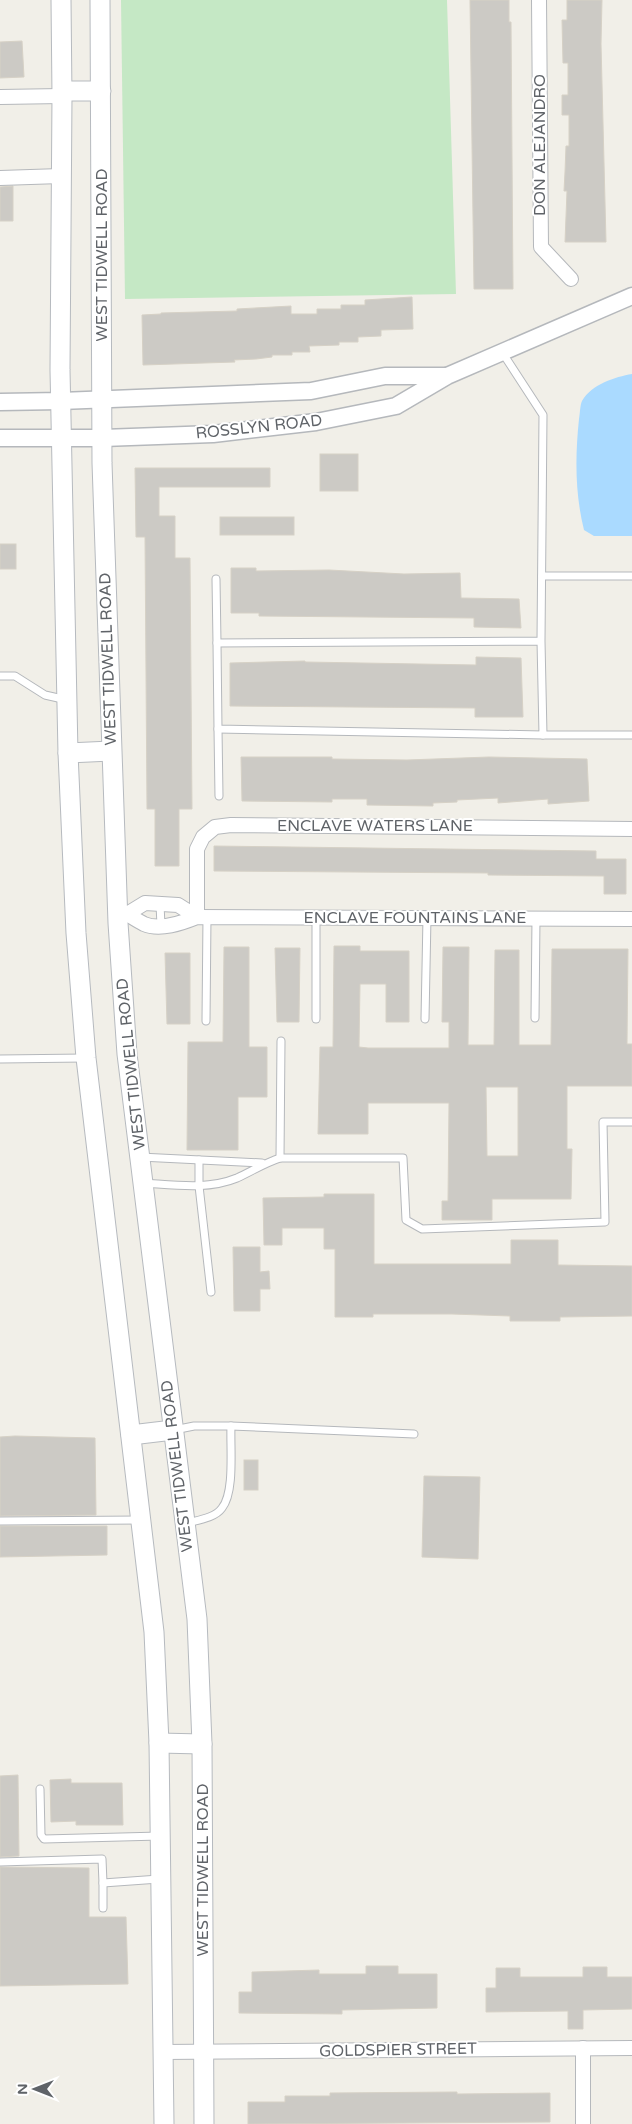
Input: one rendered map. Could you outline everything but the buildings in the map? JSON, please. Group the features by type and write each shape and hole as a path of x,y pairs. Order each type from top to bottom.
{"main road":[{"path":"61,0 60,401 68,752 76,933 86,1058 154,1632 162,1879 164,2124"},
{"name":"WEST TIDWELL ROAD","path":"100,0 102,463 111,751 122,914 127,1054 197,1619 202,1744 204,2124"},
{"path":"62,93 101,91"},
{"path":"68,752 111,751"},
{"path":"131,1435 174,1430"},
{"path":"159,1743 202,1744"}],"street":[{"name":"DON ALEJANDRO","path":"539,0 542,247 570,279"},
{"path":"0,98 62,93"},
{"path":"0,178 61,176"},
{"name":"ROSSLYN ROAD","path":"0,438 103,438 213,434 316,422 396,406 447,376 632,296"},
{"name":"ROSSLYN ROAD","path":"0,402 311,391 384,376 447,376"},
{"name":"ENCLAVE WATERS LANE","path":"202,917 197,849 203,837 214,827 231,825 632,829"},
{"name":"ENCLAVE FOUNTAINS LANE","path":"122,914 145,903 178,905 202,917"},
{"name":"ENCLAVE FOUNTAINS LANE","path":"122,914 146,925 161,926 178,925 202,917 632,919"},
{"path":"582,2048 583,2124"},
{"name":"GOLDSPIER STREET","path":"163,2052 632,2048"}],"lane":[{"path":"502,352 543,415 543,735"},
{"path":"542,576 632,576"},
{"path":"216,579 218,796"},
{"path":"217,643 542,641"},
{"path":"0,676 15,676 45,695 67,700"},
{"path":"218,729 632,735"},
{"path":"160,904 161,926"},
{"path":"202,917 206,1021"},
{"path":"316,917 316,1019"},
{"path":"425,1019 427,917"},
{"path":"535,1018 536,918"},
{"path":"280,1158 281,1041"},
{"path":"0,1059 86,1058"},
{"path":"143,1183 199,1186 238,1178 264,1163 280,1158 403,1158 406,1220 422,1229 605,1222 603,1122 632,1122"},
{"path":"140,1157 264,1163"},
{"path":"199,1160 199,1186 211,1292"},
{"path":"174,1430 194,1426 230,1426 414,1434"},
{"path":"184,1524 209,1516 222,1509 227,1499 230,1484 230,1426"},
{"path":"0,1521 141,1520"},
{"path":"40,1789 41,1835 44,1839 160,1836"},
{"path":"0,1862 102,1859 103,1908"},
{"path":"103,1883 162,1879"}],"green space":[{"path":"121,0 447,0 456,294 125,299"}],"water":[{"path":"632,374 632,536 594,536 584,530 577,489 577,447 581,405 586,395 598,386 611,379"}]}
